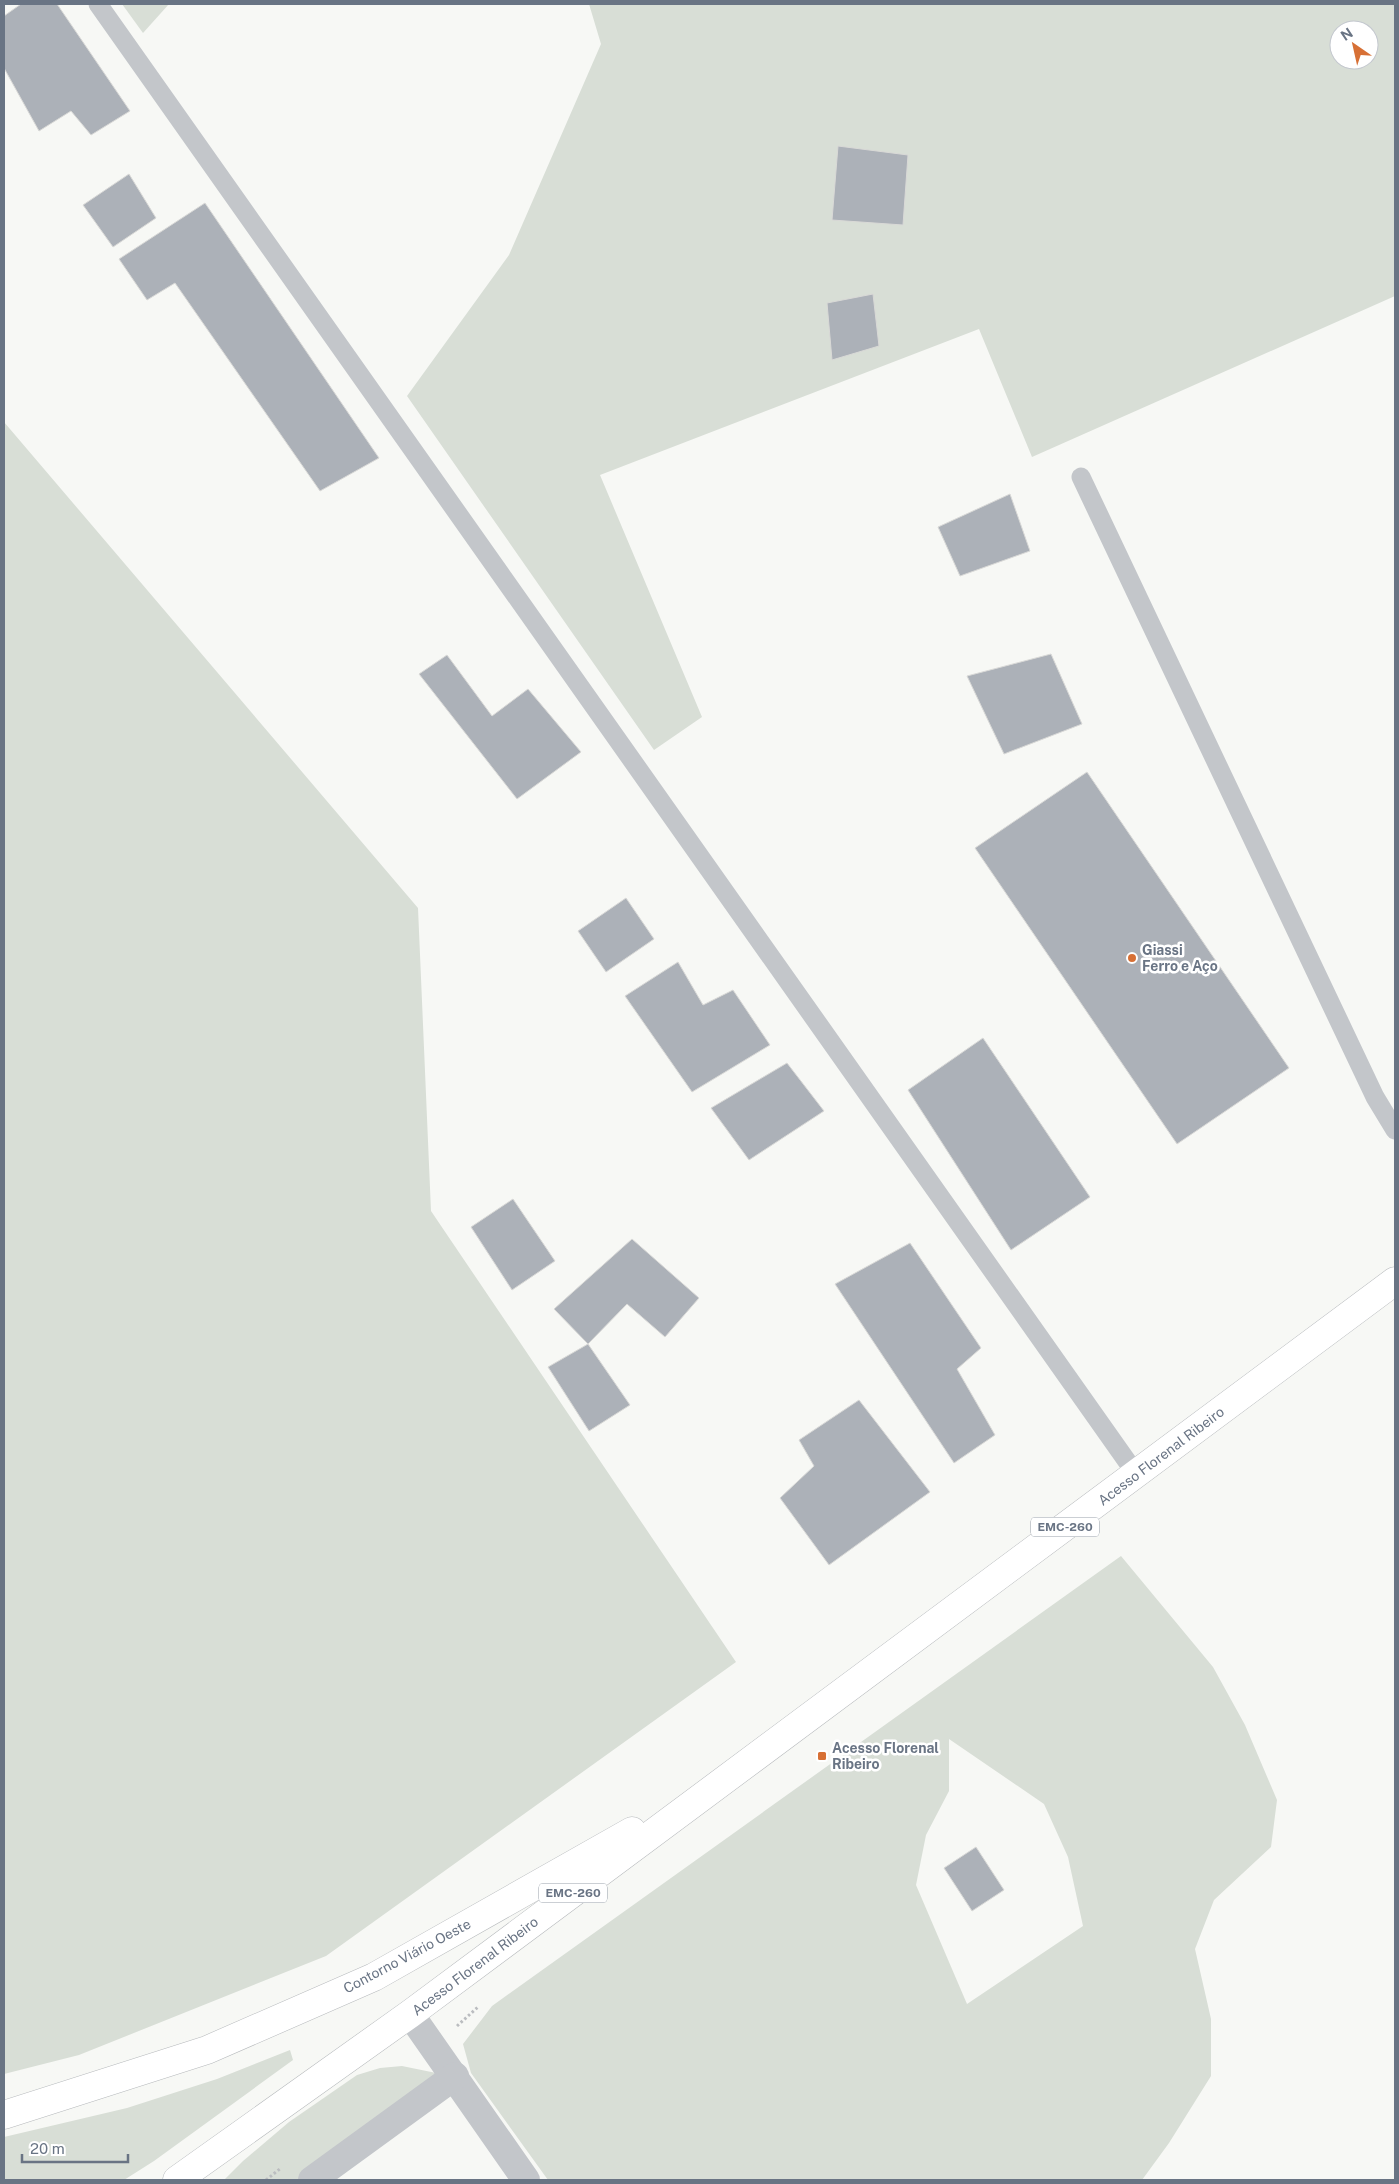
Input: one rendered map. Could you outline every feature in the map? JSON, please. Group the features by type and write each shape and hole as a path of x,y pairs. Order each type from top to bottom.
{"highway":[{"name":"Acesso Florenal Ribeiro","path":"177,2180 410,2014 1395,1281"},
{"name":"Contorno Viário Oeste","path":"4,2115 207,2050 374,1977 735,1773"}],"street":[{"path":"410,2014 526,2180"},
{"path":"312,2180 455,2076"}],"lane":[{"path":"98,4 1136,1474"},
{"path":"1081,477 1376,1097 1395,1130"}],"shaded area":[{"path":"122,4 169,4 143,33"},
{"path":"589,4 1395,4 1395,296 1032,457 979,329 600,475 702,717 654,750 407,396 509,255 601,44"},
{"path":"4,422 418,908 431,1211 736,1662 326,1956 79,2055 4,2074"},
{"path":"1121,1556 1213,1667 1245,1725 1277,1800 1271,1847 1214,1900 1195,1949 1211,2019 1211,2076 1169,2143 1142,2180 548,2180 471,2073 463,2044 492,2006","holes":["949,1739 1044,1804 1068,1857 1083,1926 967,2004 916,1885 926,1835 949,1791"]},
{"path":"290,2050 293,2060 154,2161 124,2180 4,2180 4,2137 127,2108 217,2079"},
{"path":"402,2066 441,2074 299,2180 224,2180 243,2161 289,2122 357,2075 380,2068"}],"building":[{"path":"21,4 57,4 130,111 91,135 71,111 39,131 4,68 4,16"},
{"path":"838,146 908,155 903,225 832,220"},
{"path":"129,174 156,218 113,247 83,205"},
{"path":"205,203 379,458 320,491 175,283 147,300 119,259"},
{"path":"873,294 879,346 832,360 827,303"},
{"path":"1010,494 1030,551 960,576 938,527"},
{"path":"1051,654 1082,724 1004,754 967,676"},
{"path":"447,655 492,716 528,689 581,752 517,799 419,674"},
{"name":"Giassi Ferro e Aço","path":"1087,772 1289,1068 1177,1144 975,848"},
{"path":"626,898 654,939 606,972 578,931"},
{"path":"678,962 703,1005 733,990 770,1045 692,1092 625,996"},
{"path":"983,1038 1090,1197 1011,1250 908,1090"},
{"path":"787,1063 824,1111 749,1160 711,1108"},
{"path":"513,1199 555,1261 512,1290 471,1227"},
{"path":"632,1239 699,1298 665,1337 627,1304 588,1344 554,1309"},
{"path":"910,1243 981,1348 957,1369 995,1435 954,1463 835,1284"},
{"path":"588,1344 630,1405 589,1431 548,1367"},
{"path":"859,1400 930,1492 829,1565 780,1498 814,1466 799,1440"},
{"path":"976,1847 1004,1890 972,1911 944,1868"}],"place":[{"name":"Giassi Ferro e Aço","path":"1132,958"},
{"name":"Acesso Florenal Ribeiro","path":"822,1756"}]}
